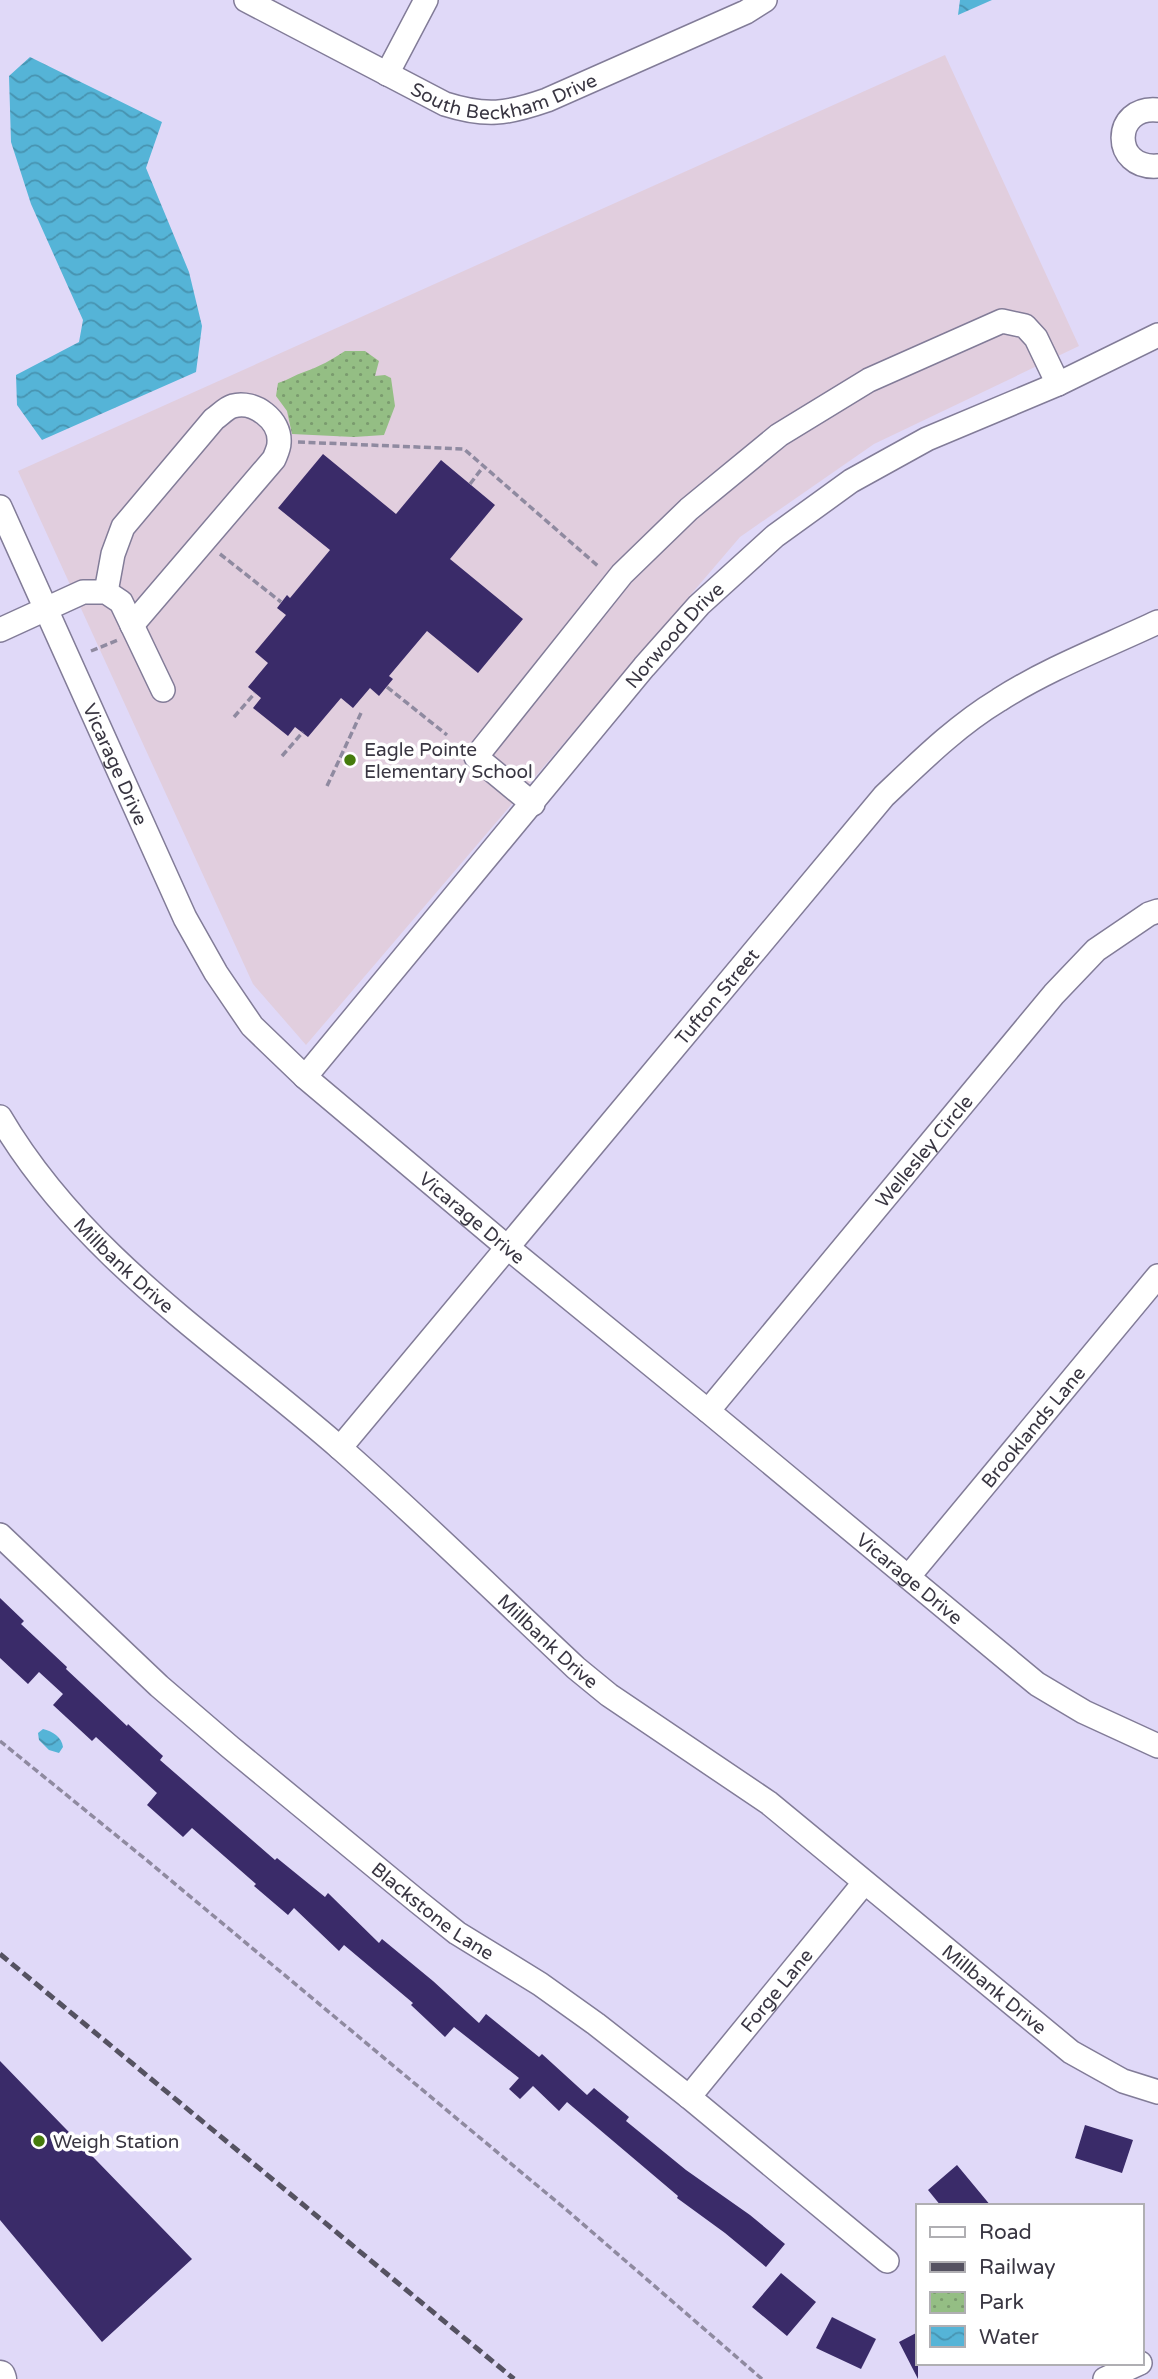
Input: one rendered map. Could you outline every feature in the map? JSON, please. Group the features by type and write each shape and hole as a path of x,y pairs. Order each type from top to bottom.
{"street":[{"name":"South Beckham Drive","path":"246,0 445,104 469,112 516,111 547,100 746,12 765,0"},
{"path":"387,74 426,0"},
{"path":"1158,110 1150,109 1134,115 1128,121 1122,137 1133,160 1149,166 1158,166"},
{"path":"533,804 476,757 622,574 689,509 779,435 869,380 1002,321 1025,326 1036,338 1058,384"},
{"name":"Norwood Drive","path":"304,1077 645,667 699,605 775,536 851,481 927,439 1058,384 1158,335"},
{"path":"106,592 113,554 124,527 214,419 231,407 248,404 260,410 273,422 280,441 274,459 126,632"},
{"name":"Vicarage Drive","path":"0,507 184,918 216,973 252,1026 304,1077 1037,1684 1084,1712 1158,1746"},
{"path":"0,629 83,592 106,592 121,602 126,632 163,690"},
{"name":"Tufton Street","path":"340,1448 884,796 943,741 999,700 1060,667 1158,622"},
{"name":"Wellesley Circle","path":"708,1411 1054,994 1096,950 1149,914 1158,911"},
{"name":"Millbank Drive","path":"0,1117 54,1195 108,1253 151,1292 340,1448 576,1668 609,1695 769,1803 1071,2052 1123,2081 1158,2092"},
{"name":"Brooklands Lane","path":"909,1577 1158,1276"},
{"name":"Blackstone Lane","path":"0,1535 159,1686 417,1901 457,1933 540,1984 596,2024 689,2097 887,2261"},
{"name":"Forge Lane","path":"689,2097 864,1883"},
{"path":"1105,2379 1136,2365"}],"path":[{"path":"289,442 464,449 598,566"},
{"path":"470,484 484,466"},
{"path":"216,550 281,602"},
{"path":"91,651 126,632"},
{"path":"387,687 447,735"},
{"path":"234,717 255,693"},
{"path":"327,786 361,713"},
{"path":"282,756 303,732"},
{"path":"0,1741 559,2204 762,2379"}],"shaded area":[{"name":"Eagle Pointe Elementary School","path":"945,55 1079,346 874,444 740,537 306,1045 253,984 18,471"}],"green space":[{"path":"345,351 365,351 379,361 375,376 385,375 391,378 395,406 384,435 354,437 292,434 287,411 276,396 278,383 321,365"}],"water":[{"path":"960,0 992,0 958,15"},
{"path":"30,57 162,122 146,168 189,272 202,326 196,372 42,440 17,405 16,375 79,342 83,320 31,204 11,142 9,76"},
{"path":"43,1729 61,1740 63,1747 59,1753 49,1750 39,1740 38,1733"}],"building":[{"name":"Eagle Pointe Elementary School","path":"323,454 396,514 441,460 495,505 450,559 523,619 478,673 427,631 389,676 393,679 379,696 370,688 353,708 341,698 308,737 295,727 288,736 253,708 261,698 248,687 268,663 255,652 286,615 277,608 287,595 290,598 330,550 278,508"},
{"path":"0,1598 24,1621 21,1624 67,1667 66,1669 163,1756 160,1760 275,1860 277,1858 325,1897 328,1893 379,1943 382,1939 479,2023 486,2014 539,2057 542,2054 587,2095 594,2088 629,2117 626,2121 785,2244 766,2267 677,2198 678,2196 567,2102 559,2111 533,2086 520,2099 509,2089 519,2078 454,2027 445,2037 411,2005 413,2003 344,1945 339,1951 294,1908 288,1915 192,1828 183,1837 147,1805 157,1793 96,1737 92,1741 53,1705 63,1694 39,1672 28,1684 0,1658"},
{"name":"Weigh Station","path":"0,2061 192,2259 102,2342 0,2220"},
{"path":"1085,2125 1133,2140 1122,2173 1075,2158"},
{"path":"957,2165 989,2204 939,2204 928,2190"},
{"path":"781,2273 816,2302 787,2336 752,2307"},
{"path":"832,2317 876,2339 861,2369 816,2348"},
{"path":"916,2333 918,2379 899,2342"}],"railway":[{"path":"0,1954 514,2379"}],"place":[{"name":"Eagle Pointe Elementary School","path":"350,760"},
{"name":"Weigh Station","path":"39,2141"}]}
